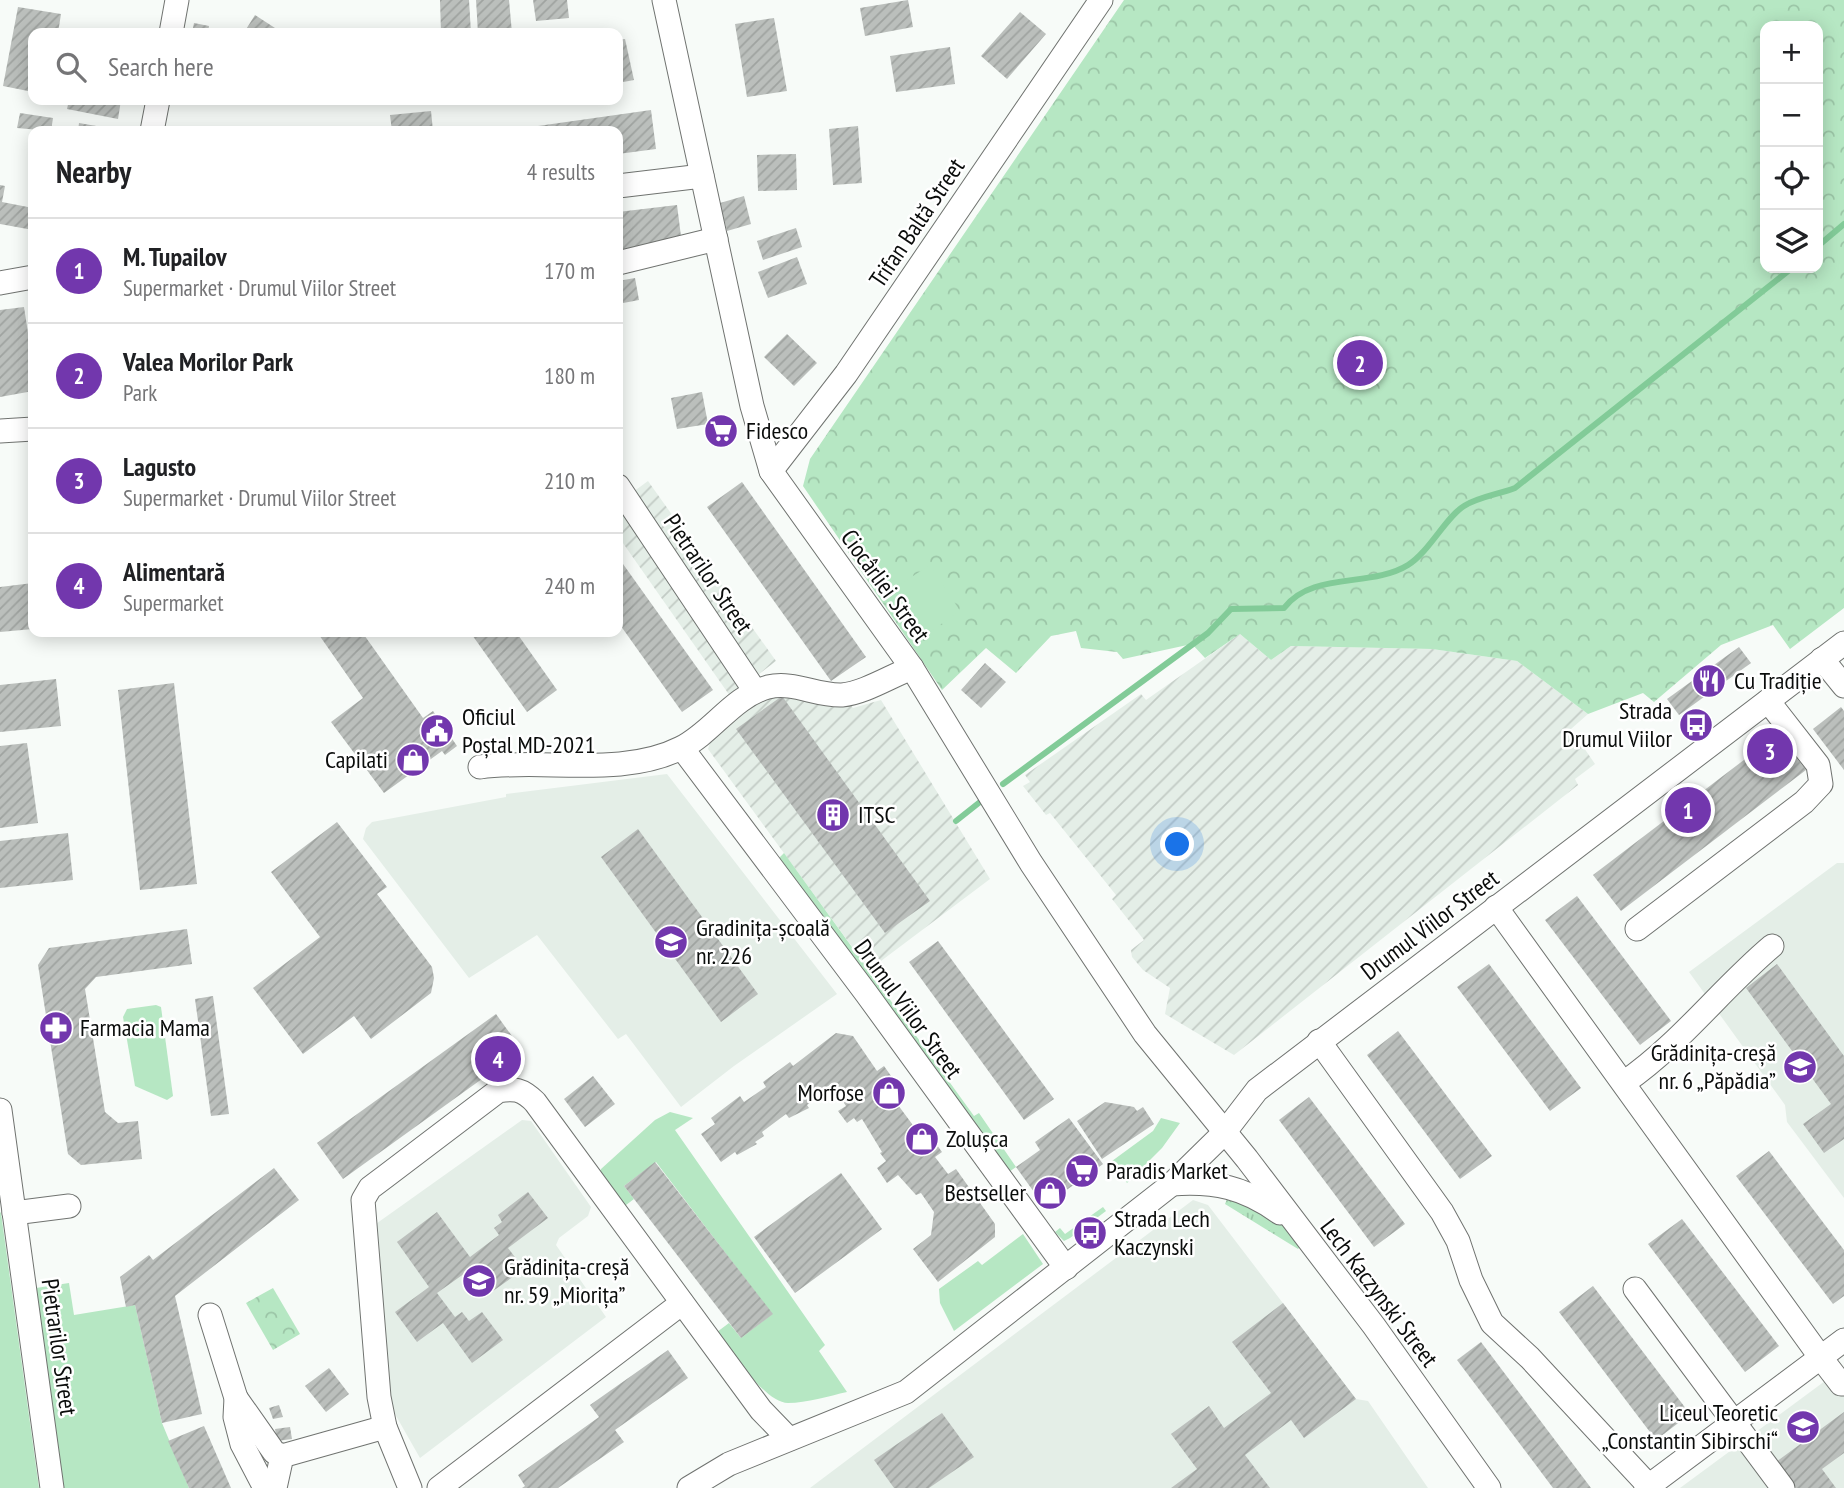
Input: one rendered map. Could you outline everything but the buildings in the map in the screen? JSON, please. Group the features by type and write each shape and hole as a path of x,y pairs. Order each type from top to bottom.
{"street":[{"path":"172,28 177,0"},
{"name":"Ciocârliei Street","path":"664,0 752,406 771,471 912,668 1031,863 1145,1034 1224,1133"},
{"name":"Trifan Baltă Street","path":"771,471 846,374 1101,0"},
{"path":"153,126 157,105"},
{"path":"623,185 702,176"},
{"path":"623,262 716,239"},
{"path":"0,283 28,278"},
{"path":"0,430 28,429"},
{"name":"Pietrarilor Street","path":"623,493 755,691"},
{"name":"Drumul Viilor Street","path":"689,1488 729,1464 906,1392 1172,1184 1224,1133 1257,1090 1844,643"},
{"path":"1822,659 1844,686"},
{"path":"480,767 515,762 557,767 640,761 682,748 755,691 775,686 801,686 828,694 844,695 912,668"},
{"path":"1637,929 1804,802 1821,784 1818,765 1768,701"},
{"name":"Drumul Viilor Street","path":"682,748 866,993 1066,1268"},
{"path":"1496,907 1625,1082 1821,1358 1844,1384"},
{"path":"1625,1082 1654,1062 1734,977 1772,946"},
{"path":"1319,1041 1442,1212 1458,1241 1471,1280 1492,1323 1531,1358 1647,1487 1844,1340"},
{"path":"410,1488 385,1427 379,1397 363,1200 370,1188 498,1091 507,1089 526,1093 535,1102 761,1410 789,1439"},
{"name":"Pietrarilor Street","path":"0,1110 8,1197 52,1488"},
{"name":"Lech Kaczynski Street","path":"1224,1133 1247,1159 1292,1223 1374,1326 1489,1488"},
{"path":"1172,1184 1225,1184 1263,1201 1292,1223"},
{"path":"8,1197 69,1206"},
{"path":"1635,1289 1783,1488"},
{"path":"439,1488 682,1303"},
{"path":"210,1315 236,1398 274,1452 282,1456 385,1427"},
{"path":"236,1398 235,1417 242,1444 265,1488"},
{"path":"275,1488 282,1456"}],"shaded area":[{"path":"648,481 776,661 730,696 623,543 623,499"},
{"path":"1240,634 1271,660 1291,646 1432,649 1517,661 1588,714 1571,729 1595,764 1575,779 1578,785 1234,1055 1165,1014 1170,988 1143,970 1132,957 1131,950 1144,940 1112,899 1116,895 1050,813 1046,815 1023,786 1030,782 1025,775 1141,694 1146,700"},
{"path":"770,692 848,701 853,708 881,700 990,879 869,970 708,749 712,737"},
{"name":"Gradinița-școală nr. 226","path":"667,774 837,994 734,1066 681,1107 626,1034 618,1039 537,935 469,978 363,839 366,828 372,822 506,797 506,794"},
{"name":"Grădinița-creșă nr. 6 „Păpădia”","path":"1837,863 1844,863 1844,1198 1787,1122 1785,1105 1689,972"},
{"name":"Grădinița-creșă nr. 59 „Miorița”","path":"522,1120 531,1121 591,1207 588,1216 559,1238 556,1245 606,1317 420,1458 387,1400 373,1226"},
{"path":"1193,1200 1208,1205 1356,1399 1368,1401 1428,1488 810,1488"},
{"name":"Liceul Teoretic „Constantin Sibirschi“","path":"1844,1367 1844,1488 1680,1488"}],"green space":[{"path":"1124,0 1844,0 1844,608 1790,649 1773,625 1721,645 1654,702 1643,693 1588,714 1517,661 1432,649 1291,646 1271,660 1240,634 1205,658 1192,644 1123,659 1117,652 1081,648 1076,631 1051,636 1016,673 986,648 942,690 803,486 810,459"},
{"path":"930,565 960,611 924,636 893,589"},
{"path":"784,853 974,1116 979,1113 1016,1167 1006,1174 778,859"},
{"path":"156,1005 161,1007 173,1096 167,1100 135,1086 123,1017 127,1009"},
{"path":"670,1112 693,1118 675,1130 825,1345 819,1351 847,1392 788,1403 769,1394 749,1374 717,1332 729,1323 741,1338 772,1314 656,1162 624,1186 634,1199 622,1208 598,1177 601,1169 655,1120"},
{"path":"1161,1118 1180,1123 1162,1148 1127,1183 1112,1161 1153,1131"},
{"path":"1229,1194 1269,1214 1301,1246 1298,1249 1225,1204"},
{"path":"1103,1207 1106,1211 1070,1238 1064,1241 1055,1232 1060,1228 1065,1234"},
{"path":"1,1213 39,1488 0,1488"},
{"path":"1023,1234 1043,1264 954,1331 940,1303 939,1289 978,1261 982,1265"},
{"path":"69,1283 74,1315 135,1305 162,1423 189,1488 64,1488 36,1288"},
{"path":"273,1288 300,1334 273,1350 246,1303"}],"waterway":[{"path":"1823,242 1844,224"},
{"path":"1003,784 1208,633 1231,609 1284,608 1296,596 1310,589 1377,576 1408,565 1423,552 1457,511 1476,500 1515,488 1786,273"},
{"path":"956,821 985,798"}],"place":[{"name":"Valea Morilor Park","path":"1360,363"},
{"name":"Fidesco","path":"721,431"},
{"name":"Cu Tradiție","path":"1709,681"},
{"name":"Strada Drumul Viilor","path":"1696,725"},
{"name":"Oficiul Poștal MD-2021","path":"437,731"},
{"name":"Lagusto","path":"1770,751"},
{"name":"Capilati","path":"413,760"},
{"name":"M. Tupailov","path":"1688,810"},
{"name":"ITSC","path":"833,815"},
{"name":"Gradinița-școală nr. 226","path":"671,942"},
{"name":"Farmacia Mama","path":"56,1028"},
{"name":"Alimentară","path":"498,1059"},
{"name":"Grădinița-creșă nr. 6 „Păpădia”","path":"1800,1067"},
{"name":"Morfose","path":"889,1093"},
{"name":"Zolușca","path":"922,1139"},
{"name":"Paradis Market","path":"1082,1171"},
{"name":"Bestseller","path":"1050,1193"},
{"name":"Strada Lech Kaczynski","path":"1090,1233"},
{"name":"Grădinița-creșă nr. 59 „Miorița”","path":"479,1281"},
{"name":"Liceul Teoretic „Constantin Sibirschi“","path":"1803,1427"}]}
